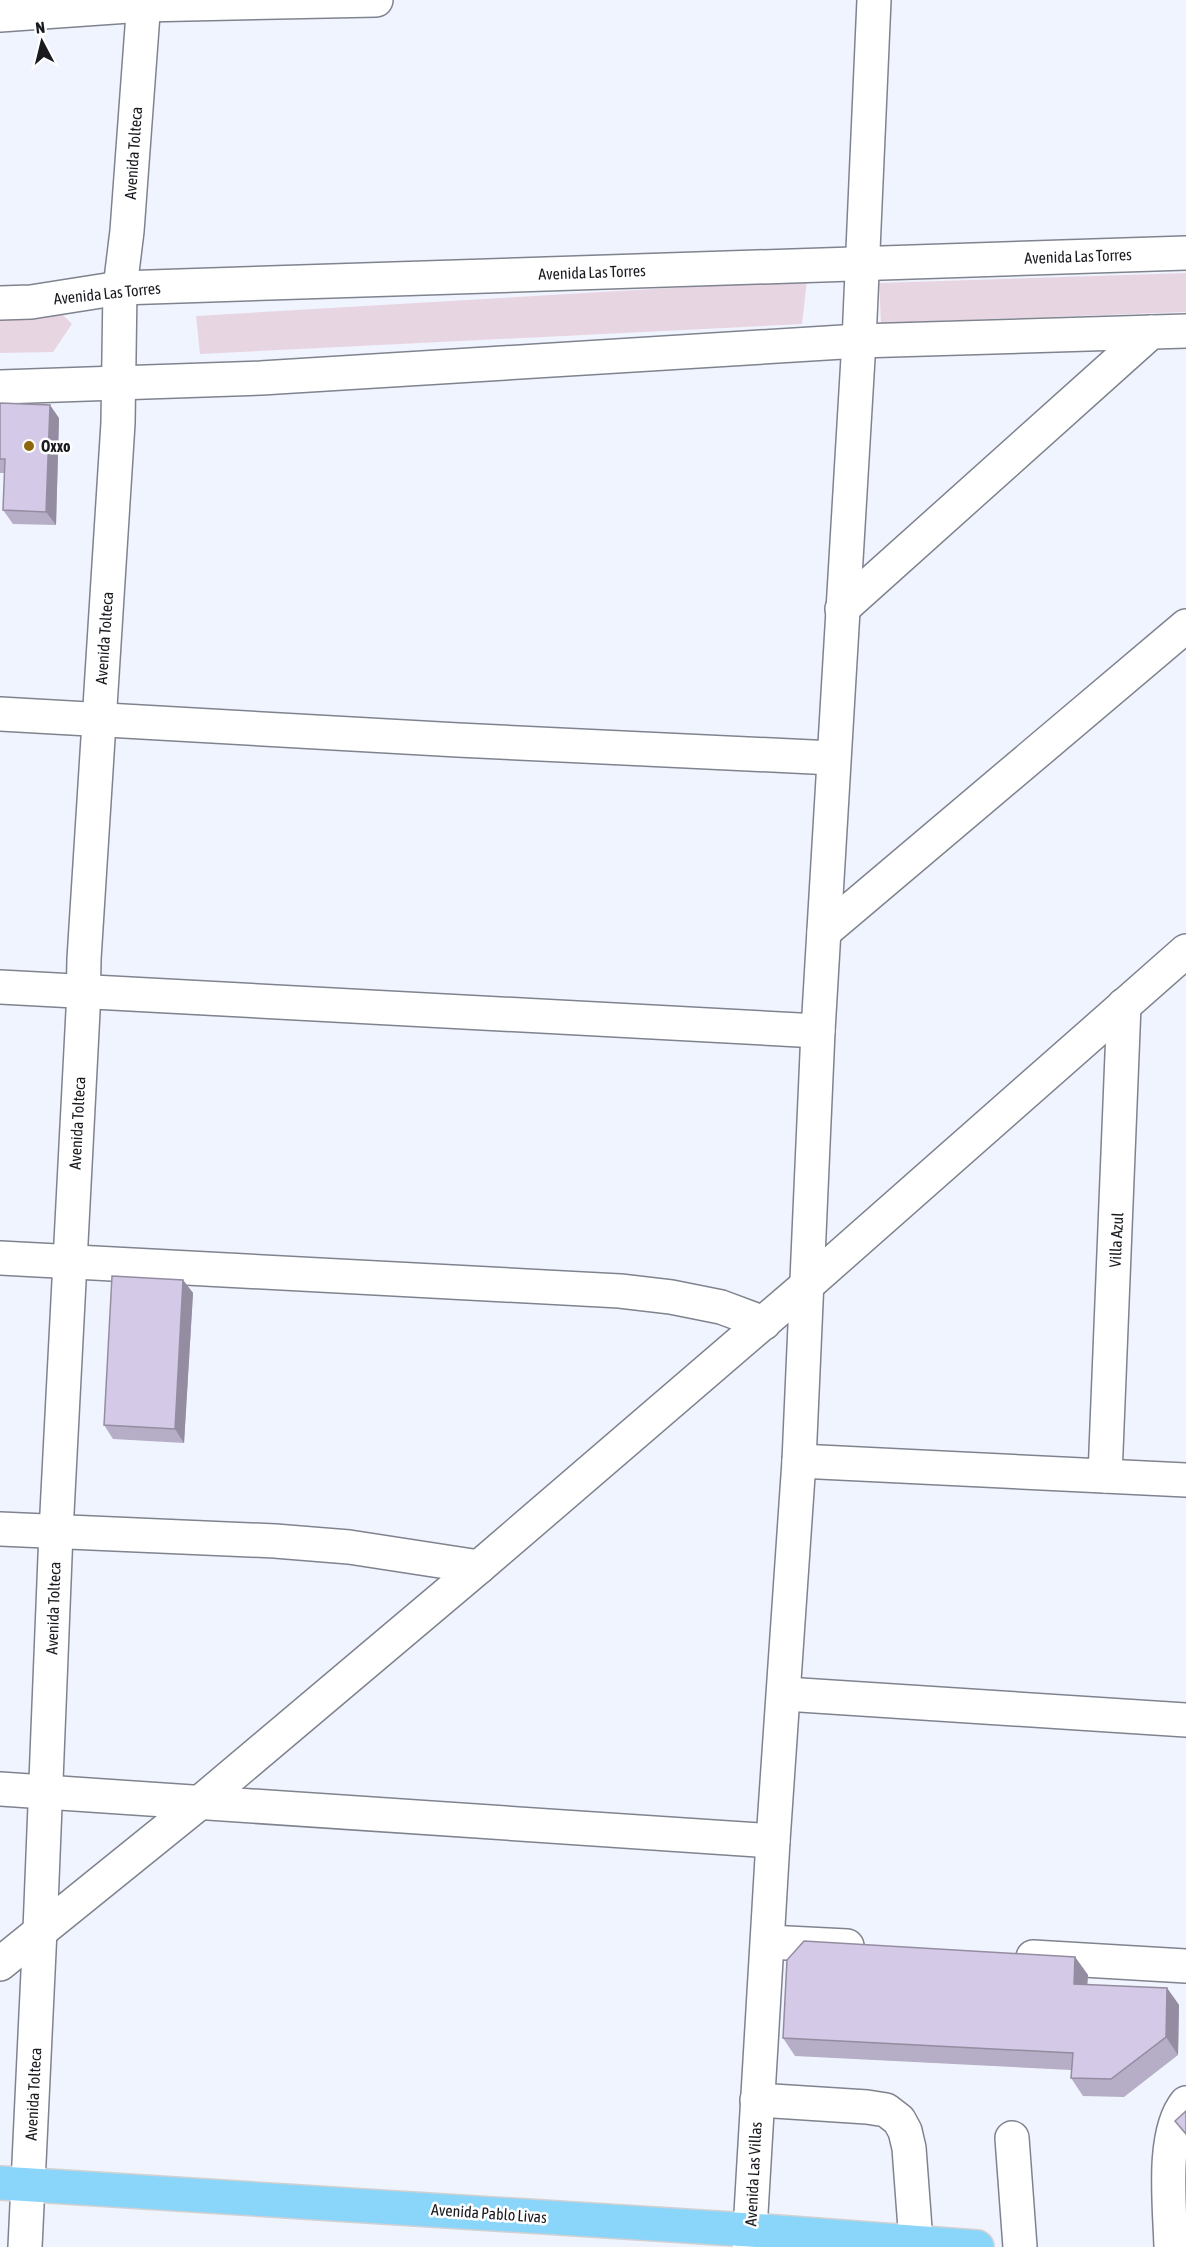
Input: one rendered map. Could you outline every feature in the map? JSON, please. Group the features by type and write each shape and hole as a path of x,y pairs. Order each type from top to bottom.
{"main road":[{"name":"Avenida Pablo Livas","path":"14,2184 749,2239 916,2242 978,2247"}],"street":[{"path":"0,15 144,3 376,0"},
{"name":"Avenida Las Villas","path":"749,2239 799,1461 833,758 859,341 874,0"},
{"name":"Avenida Tolteca","path":"25,2247 14,2184 40,1930 56,1532 99,720 120,383 120,288 127,231 144,3"},
{"name":"Avenida Las Torres","path":"0,303 32,302 120,288 1186,253"},
{"path":"0,387 261,378 859,341 1186,331"},
{"path":"842,609 1151,333"},
{"path":"824,932 1186,626"},
{"path":"0,714 469,741 833,758"},
{"path":"0,1964 198,1804 479,1567 764,1323 1186,951"},
{"path":"0,987 819,1031"},
{"name":"Villa Azul","path":"1106,1476 1124,1005"},
{"path":"0,1258 620,1291 671,1297 721,1307 764,1323"},
{"path":"799,1461 1186,1480"},
{"path":"0,1529 275,1541 348,1547 479,1567"},
{"path":"784,1694 1186,1720"},
{"path":"0,1789 773,1841"},
{"path":"768,1942 879,1948"},
{"path":"1009,1956 1186,1966"},
{"path":"757,2100 867,2107 886,2110 899,2120 905,2131 909,2148 916,2242"},
{"path":"1171,2247 1170,2154 1172,2132 1178,2112 1186,2103"},
{"path":"1012,2138 1020,2247"}],"shaded area":[{"path":"1186,273 1186,312 881,323 879,283"},
{"path":"807,280 802,324 200,354 196,316"},
{"path":"52,304 72,324 53,352 0,353 0,308"}],"building":[{"name":"Oxxo","path":"0,403 50,405 46,512 3,510 5,459 0,459"},
{"path":"112,1276 183,1280 175,1429 104,1425"},
{"path":"804,1941 1075,1957 1074,1984 1167,1988 1166,2037 1111,2079 1071,2078 1073,2053 783,2038 787,1960"},
{"path":"1186,2111 1186,2134 1175,2121"}],"place":[{"name":"Oxxo","path":"29,446"}]}
